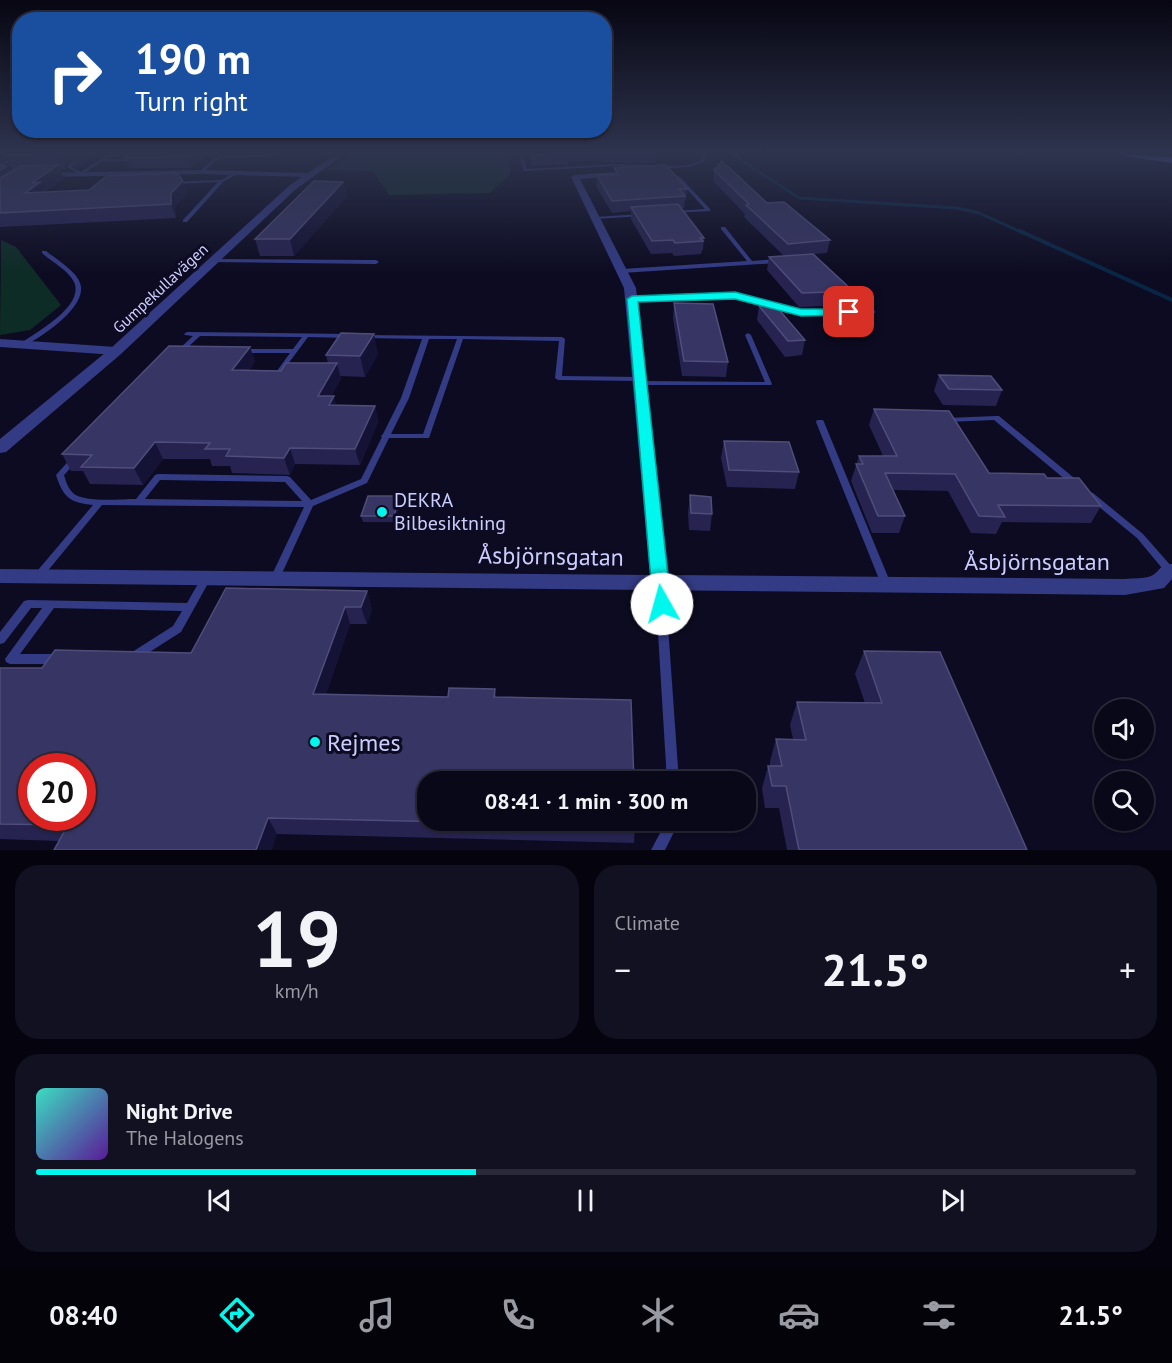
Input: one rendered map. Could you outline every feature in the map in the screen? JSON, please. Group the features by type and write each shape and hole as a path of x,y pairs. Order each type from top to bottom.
{"street":[{"name":"Gumpekullavägen","path":"0,448 116,351 287,194"},
{"path":"585,194 630,288 660,583"},
{"path":"0,344 116,351"},
{"name":"Åsbjörnsgatan","path":"0,576 1125,587 1157,583 1169,570"}],"lane":[{"path":"185,221 210,194"},
{"path":"673,213 708,210 693,194"},
{"path":"595,218 650,214"},
{"path":"723,228 750,262"},
{"path":"23,344 76,303 80,291 77,282 44,252"},
{"path":"213,261 376,262"},
{"path":"622,271 782,261"},
{"path":"632,299 735,296 801,312 873,312 839,280"},
{"path":"187,334 562,339 558,378 769,384 748,335"},
{"path":"192,350 177,353 199,334"},
{"path":"277,375 306,336"},
{"path":"83,451 60,475 64,491 78,501 309,504 364,482 405,398 426,337"},
{"path":"385,436 426,436 461,337"},
{"path":"238,351 296,351"},
{"path":"951,429 946,420 996,418 1140,536 1169,570"},
{"path":"820,422 886,586"},
{"path":"139,502 158,477 287,479 309,504"},
{"path":"1065,483 1077,484"},
{"path":"38,576 100,502"},
{"path":"275,579 309,504"},
{"path":"119,659 130,659 177,629 206,578"},
{"path":"660,583 672,771"},
{"path":"0,640 28,604 189,607"},
{"path":"51,604 9,659 75,659"},
{"path":"658,850 668,831"}],"green space":[{"path":"388,194 456,194 389,195"},
{"path":"1,240 16,247 61,305 30,330 0,335"}],"building":[{"path":"0,194 171,194 171,204 0,213"},
{"path":"301,194 332,194 290,239 255,239"},
{"path":"608,194 683,194 685,196 612,201"},
{"path":"738,194 757,194 767,203 784,202 830,240 788,244 746,205 749,204"},
{"path":"678,204 704,238 700,238 703,241 675,243 673,240 652,241 631,207"},
{"path":"813,254 853,291 802,293 769,257"},
{"path":"674,303 713,304 728,362 684,361"},
{"path":"775,305 805,340 788,341 759,306"},
{"path":"341,333 374,334 360,356 326,355"},
{"path":"169,346 250,347 232,370 281,371 286,363 337,363 318,396 334,396 329,405 375,406 355,449 290,448 284,458 226,456 230,449 205,449 210,443 155,442 134,468 81,467 92,455 62,454"},
{"path":"939,375 991,376 1002,390 949,389"},
{"path":"874,409 949,411 989,473 1044,474 1047,478 1079,478 1101,506 998,505 1005,517 979,516 955,474 885,473 905,516 878,516 856,464 863,464 859,456 897,456"},
{"path":"724,441 789,442 799,472 729,470"},
{"path":"690,495 711,497 712,514 691,513"},
{"name":"DEKRA Bilbesiktning","path":"368,496 400,496 394,516 361,516"},
{"name":"Rejmes","path":"226,588 367,591 361,607 345,607 313,694 448,697 449,688 495,689 494,697 631,700 634,771 417,771 417,821 268,818 256,850 54,850 65,831 96,831 96,753 18,753 18,824 0,824 0,668 42,668 55,650 191,653"},
{"path":"864,651 940,652 1027,850 799,850 786,786 772,786 768,766 782,766 776,739 806,740 797,702 882,703"}],"waterway":[{"path":"792,194 799,198 957,208 979,213 1023,233"},
{"path":"1020,231 1172,300"}],"place":[{"name":"DEKRA Bilbesiktning","path":"382,512"},
{"name":"Rejmes","path":"315,742"}],"route":[{"path":"662,604 632,299 735,296 801,312 849,312"}]}
